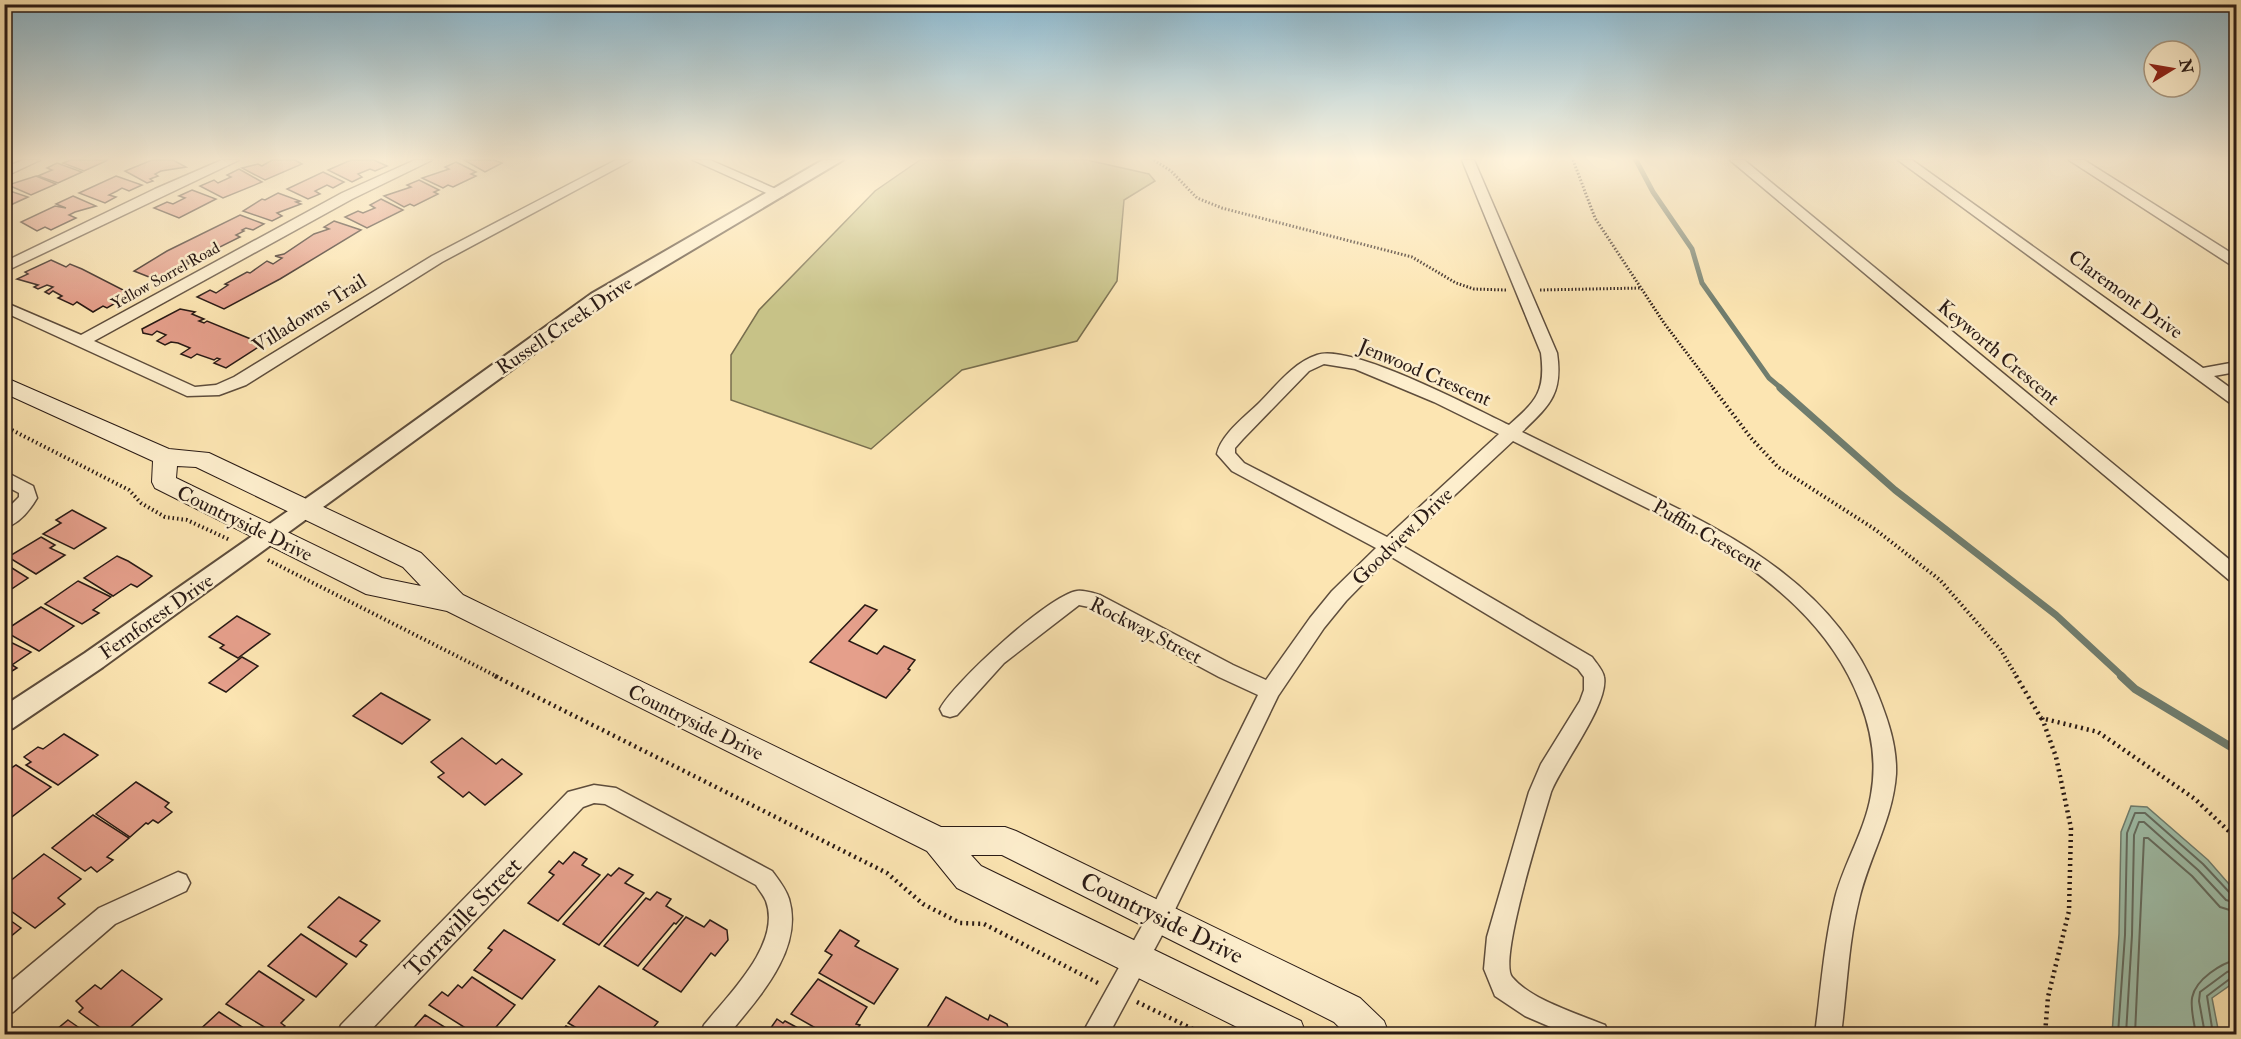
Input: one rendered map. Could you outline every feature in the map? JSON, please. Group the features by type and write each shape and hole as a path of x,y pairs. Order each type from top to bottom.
{"main road":[{"name":"Countryside Drive","path":"4,384 165,457 200,459 412,560 453,602"},
{"name":"Countryside Drive","path":"165,457 164,482 376,587 453,602 938,841 969,877 1288,1035"},
{"name":"Countryside Drive","path":"938,841 1005,841 1347,1010 1371,1035"}],"street":[{"path":"4,268 125,208"},
{"name":"Yellow Sorrel Road","path":"82,341 324,208"},
{"name":"Villadowns Trail","path":"4,306 193,392 219,390 240,381 437,259 533,208"},
{"name":"Russell Creek Drive","path":"306,510 598,298 751,208"},
{"name":"Goodview Drive","path":"1095,1035 1160,916 1270,691 1317,623 1339,596 1389,546 1543,403 1548,390 1551,364 1543,338 1488,208"},
{"name":"Keyworth Crescent","path":"1794,208 2236,575"},
{"name":"Claremont Drive","path":"1972,208 2236,399"},
{"path":"2152,208 2236,262"},
{"name":"Jenwood Crescent","path":"1389,546 1245,471 1230,460 1226,454 1227,447 1303,368 1321,359 1334,359 1360,365 1440,398 1512,433"},
{"path":"2201,373 2236,367"},
{"name":"Puffin Crescent","path":"1512,433 1709,531 1750,556 1788,585 1820,616 1849,653 1869,696 1883,739 1884,783 1872,831 1847,898 1828,1035"},
{"path":"4,477 27,489 28,498 21,508 4,522"},
{"name":"Fernforest Drive","path":"4,720 94,660 306,510"},
{"path":"1389,546 1585,663 1594,676 1594,690 1589,704 1549,770 1540,792 1496,955 1497,973 1504,987 1527,1004 1596,1035"},
{"name":"Rockway Street","path":"950,709 997,657 1066,603 1078,598 1093,600 1226,671 1270,691"},
{"name":"Torraville Street","path":"350,1035 576,799 594,794 608,795 764,878 779,899 782,930 774,952 713,1035"},
{"path":"4,1003 107,916 178,884"}],"path":[{"path":"1224,208 1403,254 1456,283 1474,289 1523,291 1641,288"},
{"path":"1591,208 1595,218 1664,323 1751,438 1778,467 1876,530 1941,580 2000,649 2041,718 2056,757 2071,828 2070,911 2048,997 2045,1035"},
{"path":"4,426 129,490 141,503 165,518 187,520 217,534"},
{"path":"273,562 691,776 887,873 923,904 960,923 984,924 1203,1035"},
{"path":"2041,718 2098,732 2195,799 2236,838"}],"shaded area":[{"path":"858,208 1123,208 1117,281 1077,341 962,370 871,449 731,400 731,355 759,310"}],"water":[{"path":"2131,806 2147,807 2208,860 2236,892 2236,981 2212,998 2219,1034 2112,1034 2119,934 2121,832"}],"building":[{"path":"50,208 87,208 69,215 76,218 51,230 45,227 37,231 21,222"},
{"path":"155,208 198,208 179,218"},
{"path":"247,208 289,208 277,213 282,216 272,221 243,211"},
{"path":"374,208 403,210 367,228 345,217 358,211 363,213"},
{"path":"240,215 264,224 253,230 246,228 242,230 244,231 236,235 240,237 198,258 194,257 185,261 190,263 159,281 134,271 167,251"},
{"path":"334,221 361,230 280,279 224,309 197,297 210,290 216,293 228,285 225,284 247,272 250,273 267,261 273,264 282,258 275,256 284,254 314,234 329,229 324,227"},
{"path":"51,260 66,267 70,264 82,269 131,294 107,308 103,306 93,312 77,302 73,305 58,298 62,296 53,291 49,294 45,292 53,287 47,285 38,289 34,287 38,285 17,279 28,274 25,272"},
{"path":"180,309 195,312 192,314 204,319 199,321 204,323 207,321 263,344 226,368 214,363 220,359 217,358 214,360 197,354 191,358 181,354 190,348 178,343 171,342 165,345 157,341 166,335 157,331 152,335 143,333 142,329"},
{"path":"72,510 106,528 74,549 43,534 61,523 56,520"},
{"path":"41,537 55,545 50,548 65,555 36,574 8,557"},
{"path":"117,556 152,576 137,587 131,584 113,596 84,578"},
{"path":"4,563 28,578 4,594"},
{"path":"78,581 111,597 93,610 99,613 82,624 45,604"},
{"path":"865,605 877,610 849,641 877,654 884,646 915,660 908,669 910,670 886,698 810,662"},
{"path":"41,607 74,626 39,651 4,631"},
{"path":"237,616 270,634 238,658 220,648 224,645 209,637"},
{"path":"4,639 31,652 12,665 17,668 4,676"},
{"path":"242,657 258,666 226,692 209,683"},
{"path":"381,693 430,720 402,744 353,716"},
{"path":"64,734 98,755 58,785 26,765 31,762 24,757 38,747 43,749"},
{"path":"462,738 496,764 502,759 522,774 485,805 469,792 463,797 438,777 444,773 431,762"},
{"path":"16,765 51,787 9,819 4,815 4,773"},
{"path":"136,782 169,803 165,807 172,812 158,823 153,820 146,823 130,837 96,814"},
{"path":"93,815 129,838 107,857 113,860 97,872 91,867 85,871 52,848"},
{"path":"574,852 587,859 582,865 600,875 558,921 528,903 554,875 549,872 559,861 563,864"},
{"path":"44,854 81,879 58,898 65,904 35,928 4,906 4,886"},
{"path":"619,868 633,875 625,883 644,893 599,945 563,924 608,874 611,876"},
{"path":"657,892 671,899 666,906 683,916 676,924 674,923 638,966 604,946 646,898 650,900"},
{"path":"339,897 380,921 360,941 367,945 356,957 308,927"},
{"path":"4,916 21,928 4,942"},
{"path":"686,917 704,927 710,920 727,930 728,940 715,956 711,953 681,992 643,969"},
{"path":"504,930 555,960 522,999 474,970 492,950 488,948"},
{"path":"840,930 859,941 855,946 898,969 874,1004 819,973 832,955 825,951"},
{"path":"301,934 347,964 316,997 268,966"},
{"path":"122,970 162,999 123,1034 109,1034 79,1012 83,1008 76,1001 95,985 101,989"},
{"path":"259,971 304,1000 281,1023 285,1026 276,1034 226,1004"},
{"path":"472,977 515,1005 490,1034 475,1034 429,1005 442,992 448,996 458,985 462,988"},
{"path":"818,979 867,1007 856,1024 860,1025 854,1034 826,1034 791,1014"},
{"path":"599,986 658,1022 648,1034 587,1034 568,1023"},
{"path":"946,997 988,1020 990,1015 1007,1024 1009,1031 1007,1034 923,1034"},
{"path":"219,1012 253,1034 195,1034"},
{"path":"425,1015 456,1034 408,1034"},
{"path":"777,1019 783,1023 785,1021 809,1034 768,1032"},
{"path":"68,1020 88,1034 51,1034"},
{"path":"566,1026 581,1034 559,1034"}],"waterway":[{"path":"1664,208 1692,249 1702,283 1769,378 1782,389"},
{"path":"1780,388 1895,490 2056,615 2123,677"},
{"path":"2121,676 2135,689 2236,750"}]}
